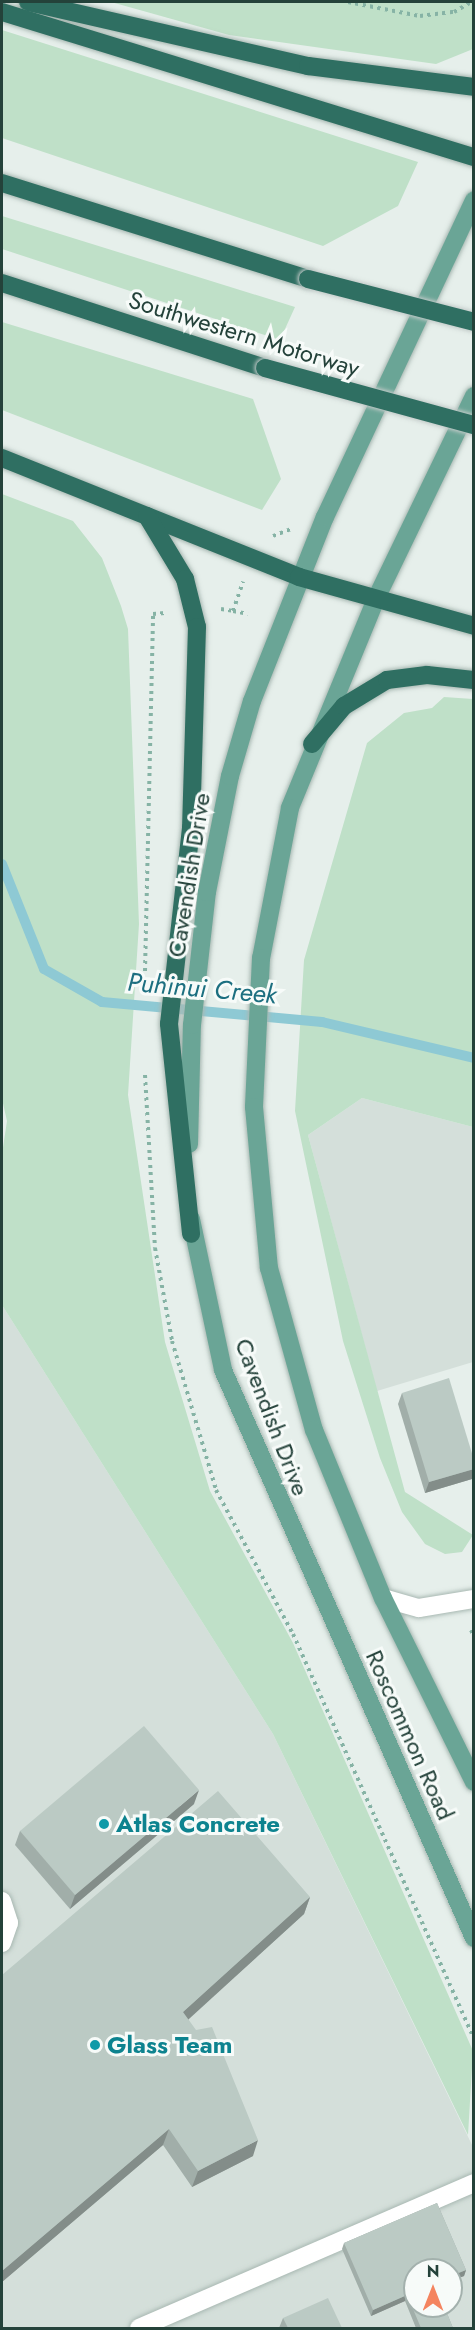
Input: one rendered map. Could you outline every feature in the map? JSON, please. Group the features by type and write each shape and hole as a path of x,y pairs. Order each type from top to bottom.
{"highway":[{"path":"28,2 308,66 474,87"},
{"path":"2,12 474,157"},
{"path":"2,183 308,279 474,322"},
{"name":"Southwestern Motorway","path":"2,283 265,368 474,425"},
{"path":"2,458 299,578 474,626"},
{"path":"147,516 185,579 196,627 190,828 174,952 169,1024 181,1101 191,1234"},
{"path":"312,744 344,706 387,680 427,675 474,680"}],"main road":[{"name":"Cavendish Drive","path":"181,1101 199,954 230,776 299,578 474,200"},
{"name":"Cavendish Drive","path":"383,1598 314,1430 269,1268 254,1107 261,958 290,808 312,744 376,599 474,396"},
{"name":"Cavendish Drive","path":"191,1234 223,1370 330,1618"},
{"name":"Roscommon Road","path":"383,1598 474,1782"},
{"name":"Roscommon Road","path":"330,1618 474,1938"}],"street":[{"path":"383,1598 420,1608 474,1599"},
{"path":"445,1605 474,1611"},
{"path":"2,1901 9,1923 2,1943"},
{"path":"140,2328 474,2183"}],"path":[{"path":"348,2 420,16 454,12 471,2"},
{"path":"233,611 240,587"},
{"path":"222,609 248,614"},
{"path":"146,951 153,614 170,612"},
{"path":"145,1102 155,1248 171,1341 216,1490 293,1634 474,2039"},
{"path":"471,1630 474,1636"}],"shaded area":[{"path":"362,1098 473,1127 473,1362 377,1391 308,1135"},
{"path":"2,1305 273,1734 473,2147 473,2328 2,2328"}],"green space":[{"path":"111,2 473,2 473,49 436,64 229,35"},
{"path":"2,30 418,162 398,206 323,246 2,138"},
{"path":"2,216 295,307 280,340 2,249"},
{"path":"2,322 253,399 281,479 262,510 2,410"},
{"path":"2,494 73,521 102,558 128,629 139,924 128,1095 165,1342 210,1491 293,1643 473,2051 468,2135 273,1734 2,1305 2,1154 7,1121 2,1099"},
{"path":"444,697 473,699 473,1127 362,1098 308,1135 405,1492 473,1535 462,1552 445,1554 425,1544 402,1512 380,1458 343,1341 295,1111 304,960 367,743 404,713 432,708"}],"building":[{"path":"449,1378 474,1460 474,1469 429,1482 402,1393"},
{"name":"Atlas Concrete","path":"144,1726 199,1790 75,1895 20,1831"},
{"name":"Glass Team","path":"218,1791 310,1897 183,2012 196,2030 212,2027 258,2140 198,2171 169,2129 2,2271 2,1975"},
{"path":"437,2203 461,2258 403,2258 403,2297 373,2310 344,2243"},
{"path":"328,2298 342,2328 288,2328 283,2318"},
{"path":"417,2318 449,2318 453,2328 421,2328"}],"waterway":[{"name":"Puhinui Creek","path":"2,864 44,969 102,1002 322,1022 474,1058"}],"place":[{"name":"Atlas Concrete","path":"104,1824"},
{"name":"Glass Team","path":"95,2045"}]}
